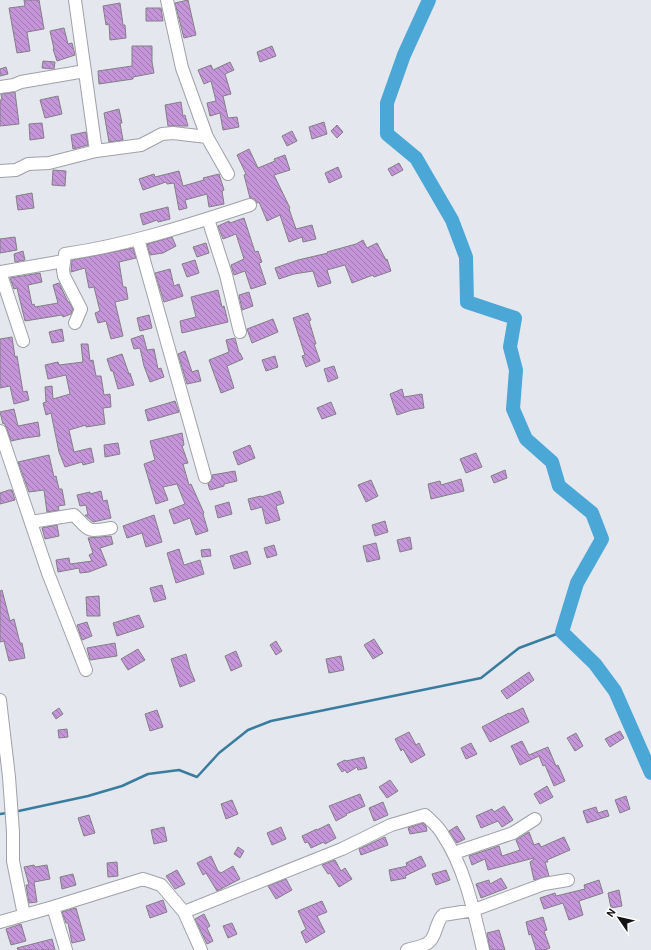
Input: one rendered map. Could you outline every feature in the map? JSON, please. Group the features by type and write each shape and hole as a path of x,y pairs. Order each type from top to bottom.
{"street":[{"path":"75,0 96,151"},
{"path":"167,0 182,68 207,137 228,174"},
{"path":"0,87 14,85 21,82 85,72"},
{"path":"0,171 16,170 28,164 49,163 96,151 141,145 162,134 173,133 207,137"},
{"path":"75,323 81,309 64,276 63,270 65,254 138,239 250,205"},
{"path":"208,219 226,275 240,332"},
{"path":"138,239 205,477"},
{"path":"23,340 0,272 64,261"},
{"path":"0,434 5,443 48,573 86,670"},
{"path":"31,522 74,515 89,530 95,531 111,528"},
{"path":"0,703 9,776 14,861 24,915"},
{"path":"184,912 342,849 391,825 425,815 442,833 454,853 474,910 483,950"},
{"path":"454,853 512,833 535,819"},
{"path":"0,922 143,879 161,885 184,912 201,950"},
{"path":"407,950 432,941 440,918 443,915 474,910 544,884 568,880"},
{"path":"53,907 66,950"}],"building":[{"path":"24,0 39,0 44,29 27,32 30,51 17,53 9,8 25,6"},
{"path":"188,0 196,35 184,38 175,3"},
{"path":"120,3 123,25 125,25 126,38 110,40 109,24 106,25 103,6"},
{"path":"146,8 161,8 163,21 146,21"},
{"path":"64,28 68,44 72,43 75,55 57,61 50,31"},
{"path":"132,46 152,46 154,73 133,77 133,79 99,84 98,71 132,66"},
{"path":"272,46 276,56 260,62 257,52"},
{"path":"43,61 55,62 54,69 42,68"},
{"path":"230,62 234,70 225,74 231,94 223,96 228,118 237,117 239,127 223,130 220,113 210,116 207,103 216,101 211,81 204,84 198,70 211,65 213,70"},
{"path":"6,67 8,74 0,76 0,69"},
{"path":"15,92 19,124 0,126 1,94"},
{"path":"58,96 62,114 45,118 40,100"},
{"path":"181,102 183,116 185,115 188,126 168,126 165,105"},
{"path":"119,109 123,140 109,142 104,113"},
{"path":"324,122 327,134 312,139 309,127"},
{"path":"42,123 44,138 30,140 29,124"},
{"path":"337,125 343,132 337,138 331,131"},
{"path":"292,131 297,141 287,146 282,136"},
{"path":"86,132 88,145 73,149 71,135"},
{"path":"249,149 258,168 285,155 290,170 274,175 290,208 289,209 296,229 312,225 316,239 303,242 302,237 289,242 280,215 267,221 259,202 257,203 255,199 250,198 244,175 246,174 237,155"},
{"path":"399,163 403,170 392,176 388,169"},
{"path":"338,167 342,177 329,183 325,173"},
{"path":"53,170 66,171 65,186 52,185"},
{"path":"179,171 183,186 204,180 203,178 219,174 224,190 222,191 224,204 209,207 207,194 185,200 187,208 179,210 174,183 167,184 166,182 143,190 139,179 154,174 155,177"},
{"path":"32,193 34,208 18,210 16,196"},
{"path":"168,207 170,219 158,222 157,220 143,225 140,214"},
{"path":"244,218 255,252 258,251 262,262 259,263 266,284 251,289 245,271 234,275 231,265 244,259 236,234 223,239 218,226 229,221 230,223"},
{"path":"15,237 17,250 0,253 0,239"},
{"path":"172,237 176,246 163,253 150,255 147,244"},
{"path":"363,240 367,248 377,243 386,260 387,259 391,271 374,277 373,275 352,283 345,265 327,270 331,283 318,287 313,271 294,274 279,279 275,268 298,260 328,253 327,252 356,244"},
{"path":"206,243 209,253 197,257 193,247"},
{"path":"133,248 136,258 119,262 123,287 126,287 128,299 115,302 123,336 111,339 106,321 98,323 95,313 100,311 94,287 89,288 85,268 71,272 72,260"},
{"path":"23,251 25,260 15,262 14,254"},
{"path":"195,260 199,273 187,277 182,264"},
{"path":"170,269 174,286 179,284 183,296 164,302 155,273"},
{"path":"40,273 42,282 28,285 32,305 34,304 35,307 58,303 53,285 59,283 73,309 71,314 63,317 62,315 25,321 17,288 14,289 10,278"},
{"path":"218,290 222,307 224,306 228,322 182,333 180,321 196,317 191,297"},
{"path":"249,292 253,306 242,310 239,295"},
{"path":"308,313 316,344 314,344 320,361 306,367 302,356 305,355 293,318"},
{"path":"149,315 152,328 140,331 137,318"},
{"path":"273,319 278,332 252,343 247,329"},
{"path":"62,329 64,341 52,343 49,332"},
{"path":"143,335 147,350 154,349 158,369 161,368 164,377 150,382 144,366 140,348 134,349 131,339"},
{"path":"12,337 23,392 27,391 29,400 14,404 10,386 0,388 0,339"},
{"path":"235,338 239,353 243,359 227,366 234,388 221,393 209,360 229,352 226,340"},
{"path":"81,344 88,344 90,361 93,360 96,376 101,376 104,395 110,394 111,407 103,408 105,424 86,427 86,425 69,430 74,452 91,448 94,462 83,465 82,462 65,467 59,452 51,413 46,415 43,403 46,402 45,387 52,386 53,399 70,394 66,375 48,379 45,365 58,362 59,365 83,362"},
{"path":"185,351 192,372 198,370 201,381 187,384 178,354"},
{"path":"122,354 134,385 118,389 113,371 111,371 107,359"},
{"path":"275,356 278,367 266,371 262,360"},
{"path":"334,366 338,378 328,382 324,369"},
{"path":"402,389 404,397 422,394 424,408 397,415 390,394"},
{"path":"175,401 179,412 148,421 145,410"},
{"path":"331,402 336,414 322,419 317,408"},
{"path":"14,409 18,426 38,422 40,436 11,441 7,429 4,423 3,424 0,412"},
{"path":"182,433 184,445 182,446 188,463 183,464 189,485 191,484 204,513 208,531 196,535 190,518 174,524 169,510 185,504 177,484 163,487 168,500 156,504 144,464 155,460 150,441"},
{"path":"118,443 120,454 105,457 104,445"},
{"path":"250,445 255,458 238,465 233,452"},
{"path":"476,453 482,467 466,473 460,459"},
{"path":"49,455 54,477 56,476 59,489 62,489 65,505 58,506 59,510 47,512 44,490 29,492 18,462"},
{"path":"505,470 507,478 494,483 491,476"},
{"path":"235,471 237,481 224,484 224,486 210,490 208,484 212,479 212,475"},
{"path":"461,479 464,491 431,499 428,484 440,481 441,485"},
{"path":"371,480 378,496 366,502 358,485"},
{"path":"12,490 15,500 0,504 0,493"},
{"path":"101,491 103,501 107,500 111,518 93,522 85,515 88,515 86,505 80,506 77,495"},
{"path":"280,491 284,503 276,506 280,520 266,524 262,507 251,510 248,499 261,497"},
{"path":"229,502 232,514 218,518 215,506"},
{"path":"154,515 162,542 146,547 142,533 127,538 123,526"},
{"path":"385,521 388,532 375,536 372,525"},
{"path":"57,525 59,536 45,539 42,528"},
{"path":"111,536 113,544 100,548 107,565 89,572 80,573 79,568 58,572 56,560 69,558 70,564 92,561 89,555 93,553 88,538"},
{"path":"410,537 412,549 400,552 397,540"},
{"path":"376,543 380,559 367,562 363,546"},
{"path":"274,545 277,555 267,558 264,548"},
{"path":"179,549 184,565 200,560 204,574 176,583 167,553"},
{"path":"210,549 211,556 202,557 201,550"},
{"path":"247,551 251,564 234,569 230,556"},
{"path":"162,585 166,599 154,602 150,588"},
{"path":"2,590 10,621 14,619 25,658 9,661 4,641 0,642 0,591"},
{"path":"99,596 100,616 87,616 86,597"},
{"path":"139,615 144,627 117,636 113,623"},
{"path":"87,622 92,636 82,640 77,625"},
{"path":"374,639 383,653 373,659 364,645"},
{"path":"276,641 282,651 276,655 270,645"},
{"path":"115,643 117,656 90,660 87,648"},
{"path":"138,649 145,660 128,670 121,659"},
{"path":"236,651 242,666 231,671 225,656"},
{"path":"186,654 195,681 180,687 171,659"},
{"path":"341,656 344,670 329,673 326,659"},
{"path":"529,672 534,680 507,699 501,691"},
{"path":"59,708 63,714 56,719 52,713"},
{"path":"523,708 529,722 490,742 482,727 509,713"},
{"path":"157,710 163,727 150,731 145,714"},
{"path":"67,729 68,737 59,738 58,730"},
{"path":"620,731 624,738 610,747 605,739"},
{"path":"409,732 416,745 419,743 425,755 411,763 403,749 401,751 395,739"},
{"path":"576,733 583,746 575,751 567,738"},
{"path":"522,741 529,755 548,747 556,766 558,765 565,781 554,786 545,765 543,766 539,756 520,765 511,746"},
{"path":"471,743 477,754 466,759 461,748"},
{"path":"364,757 367,768 358,770 357,767 347,773 345,770 342,772 337,764 345,760"},
{"path":"390,780 398,791 387,798 379,787"},
{"path":"547,786 553,797 540,804 534,794"},
{"path":"360,794 365,806 346,814 347,815 336,821 329,806"},
{"path":"626,796 630,809 620,813 615,800"},
{"path":"232,800 238,814 226,819 221,804"},
{"path":"383,802 388,815 374,821 369,808"},
{"path":"504,806 513,820 502,827 498,821 481,828 476,816 492,809 494,812"},
{"path":"596,807 598,813 607,810 609,816 587,823 583,811"},
{"path":"89,815 95,833 84,836 78,818"},
{"path":"423,823 426,826 427,831 410,834 408,828"},
{"path":"329,824 336,838 325,844 324,842 311,848 308,842 305,843 302,836"},
{"path":"457,826 465,839 457,843 449,831"},
{"path":"164,827 167,841 154,844 151,830"},
{"path":"281,827 286,839 272,845 267,833"},
{"path":"529,832 534,845 539,843 541,847 564,837 570,850 547,860 548,862 545,862 549,876 534,880 530,862 534,858 488,870 485,859 472,865 469,856 499,846 502,856 520,850 516,840"},
{"path":"385,837 388,845 361,855 359,849"},
{"path":"238,847 244,851 240,858 234,854"},
{"path":"211,856 218,871 221,873 233,866 240,879 217,891 206,873 203,875 197,863"},
{"path":"421,856 426,866 405,876 406,878 391,881 389,870 407,866 406,863"},
{"path":"335,860 341,871 345,868 352,879 339,887 330,873 328,874 322,865"},
{"path":"117,862 118,876 108,877 107,863"},
{"path":"34,865 35,867 47,865 50,879 34,882 37,902 29,903 26,885 29,885 24,867"},
{"path":"177,870 185,884 175,889 166,876"},
{"path":"446,870 450,880 436,885 432,874"},
{"path":"73,874 76,885 62,889 60,877"},
{"path":"501,878 507,888 481,898 476,884 489,880 490,884"},
{"path":"286,879 292,890 276,899 268,886"},
{"path":"599,880 603,893 579,901 583,915 569,920 563,903 544,909 540,898 555,893 556,896 585,889 584,885"},
{"path":"619,890 622,906 611,908 608,893"},
{"path":"163,900 167,912 150,918 146,906"},
{"path":"322,901 327,912 317,916 325,932 306,943 301,932 306,929 298,911"},
{"path":"76,908 85,940 72,943 68,923 66,923 62,912"},
{"path":"204,914 210,926 207,928 213,941 207,944 195,919"},
{"path":"543,917 547,930 544,931 550,948 545,950 536,950 531,934 529,935 526,922"},
{"path":"232,923 237,934 228,938 223,926"},
{"path":"21,924 26,941 11,945 6,929"},
{"path":"499,930 505,950 490,950 487,933"},
{"path":"52,939 55,950 18,950 17,948"}],"waterway":[{"path":"429,0 404,55 387,103 387,134 416,158 452,220 466,257 467,302 515,318 510,347 516,370 513,409 526,439 552,462 559,486 592,513 602,539 577,583 562,632 595,664 615,691 651,773"},
{"path":"14,812 88,796 122,786 148,774 179,770 197,777 219,753 248,730 271,721 481,678 519,648 562,632"},
{"path":"0,814 7,813"}]}
